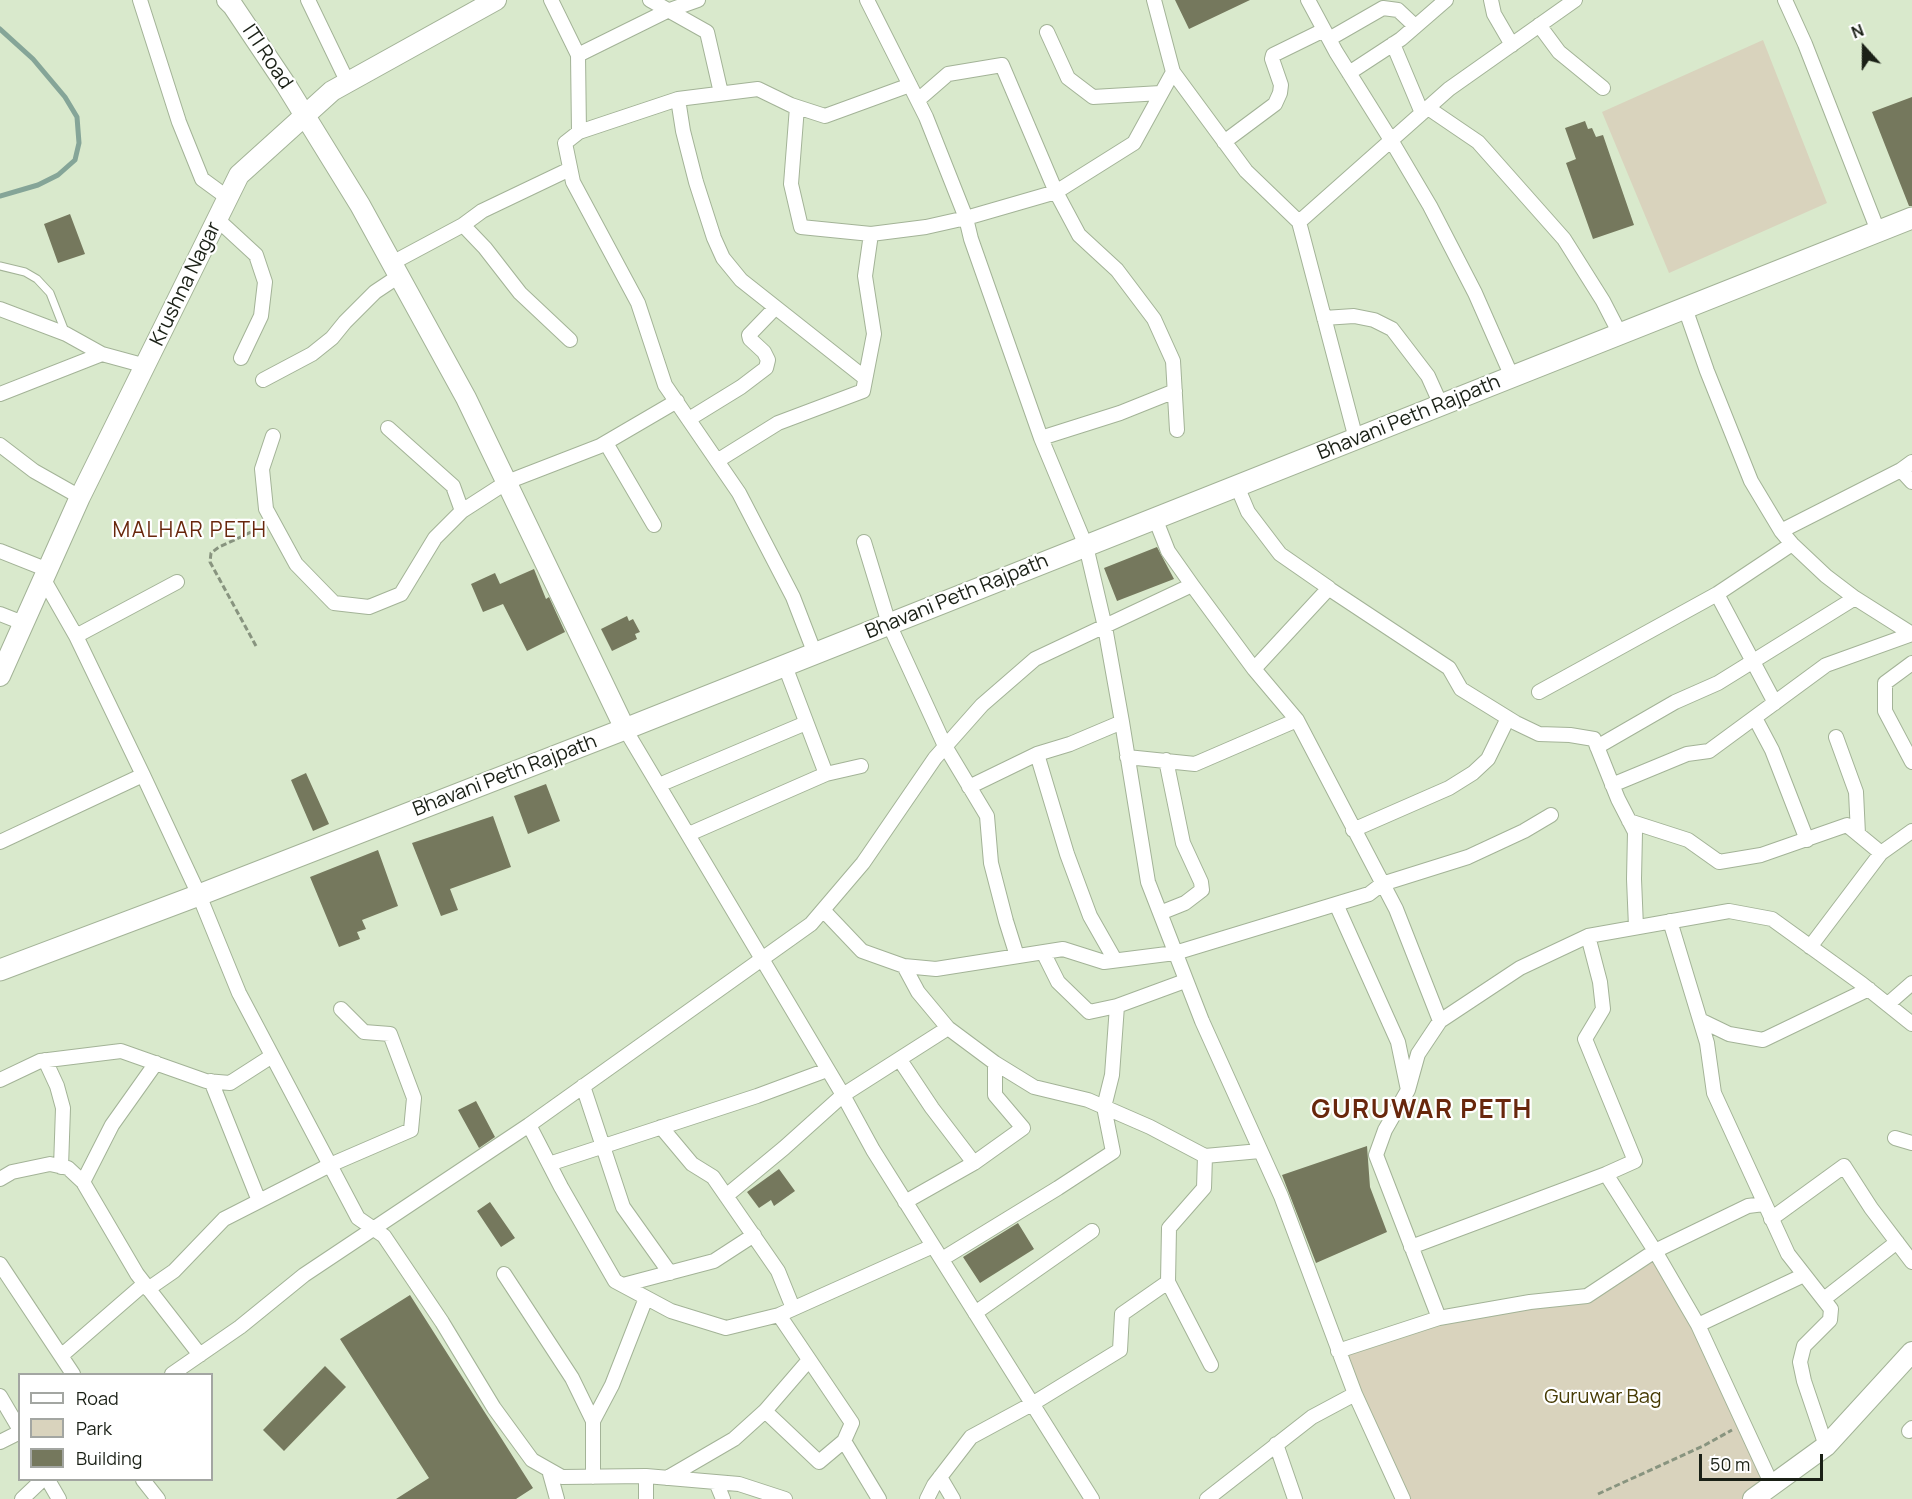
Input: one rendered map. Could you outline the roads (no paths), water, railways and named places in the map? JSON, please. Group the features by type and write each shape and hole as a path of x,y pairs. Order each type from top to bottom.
{"main road":[{"name":"Krushna Nagar","path":"0,676 80,497 239,175 332,92 496,0"},
{"name":"ITI Road","path":"234,2 360,205 466,398 625,729"},
{"name":"Bhavani Peth Rajpath","path":"0,970 625,729 1912,218"},
{"path":"1753,1499 1826,1446 1912,1352"}],"street":[{"path":"140,0 179,122 202,180 228,198"},
{"path":"308,0 348,83"},
{"path":"551,0 578,55 579,132"},
{"path":"650,0 707,32 721,93"},
{"path":"578,55 667,11 698,0"},
{"path":"867,0 918,100 966,218 971,239 1041,438 1086,546 1105,627 1148,882 1185,981 1281,1196 1355,1394 1403,1499"},
{"path":"1154,0 1173,72 1246,171 1299,222 1356,439"},
{"path":"1308,0 1349,73 1430,206 1475,293 1512,377"},
{"path":"1349,73 1393,44 1446,0"},
{"path":"1491,0 1494,14 1512,45"},
{"path":"1299,222 1449,89 1575,0"},
{"path":"1785,0 1805,44 1878,231"},
{"path":"1224,142 1275,104 1281,85 1272,59 1273,55 1383,8 1398,10 1415,26"},
{"path":"1539,25 1559,52 1603,88"},
{"path":"1047,32 1068,78 1093,97 1161,93"},
{"path":"1393,44 1425,110 1478,142 1564,239 1603,301 1620,334"},
{"path":"918,100 948,74 1002,65 1056,192 1079,235 1117,270 1154,319 1173,361 1177,430"},
{"path":"797,107 791,184 801,227 871,234 926,227 966,218 1056,192 1134,143 1173,72"},
{"path":"815,654 793,597 739,493 665,385 638,303 573,182 565,143 579,132 678,99 758,89 797,107 825,116 910,85"},
{"path":"678,99 682,131 714,238 723,258 741,280 865,378"},
{"path":"263,380 312,354 332,338 395,269 482,211 570,168"},
{"path":"218,220 256,255 265,282 261,316 241,357"},
{"path":"464,225 520,293 570,340"},
{"path":"717,460 778,423 863,391 874,334 865,276 871,234"},
{"path":"689,419 741,387 766,368 768,360 764,352 750,339 750,334 775,308"},
{"path":"1685,308 1707,371 1751,481 1781,531 1792,544 1855,598 1912,634"},
{"path":"0,309 66,334 102,354 146,366"},
{"path":"1324,318 1354,316 1374,320 1392,329 1428,376 1441,405"},
{"path":"0,394 102,354"},
{"path":"1041,438 1120,413 1175,391"},
{"path":"273,436 262,469 266,510 296,564 334,603 369,607 401,594 435,538 462,511 507,482 606,443 677,401"},
{"path":"388,428 453,486 462,511"},
{"path":"606,443 654,525"},
{"path":"0,445 34,471 80,497"},
{"path":"1781,531 1907,466 1912,482"},
{"path":"1237,486 1248,512 1280,555 1449,668 1461,689 1539,734 1570,735 1593,740 1635,832 1636,927"},
{"path":"1155,518 1168,551 1254,669 1297,720 1396,909 1440,1020"},
{"path":"864,542 889,624 945,746 987,816 992,863 1017,956"},
{"path":"1539,693 1717,594 1792,544"},
{"path":"0,551 46,575 199,895 239,993 358,1218 384,1236 494,1408 532,1460 562,1477 646,1476 740,1484 785,1499"},
{"path":"76,636 177,582"},
{"path":"173,1373 240,1327 304,1275 529,1125 811,924 863,863 945,746 982,705 1035,659 1192,585"},
{"path":"1254,669 1328,588"},
{"path":"1717,594 1775,703"},
{"path":"1597,747 1675,702 1718,683 1855,598"},
{"path":"0,614 23,623"},
{"path":"1612,785 1687,754 1709,751 1826,665 1912,634"},
{"path":"1912,663 1885,683 1885,711 1912,762"},
{"path":"785,666 826,774"},
{"path":"1353,830 1449,788 1473,773 1488,759 1508,718"},
{"path":"1755,718 1772,750 1807,840"},
{"path":"1127,757 1195,764 1297,720"},
{"path":"969,787 1037,754 1070,744 1122,722"},
{"path":"659,785 806,723"},
{"path":"625,729 826,1070 843,1095 873,1150 1092,1499"},
{"path":"1836,737 1856,792 1858,834"},
{"path":"1037,754 1066,854 1090,916 1115,960"},
{"path":"1160,913 1185,903 1202,890 1201,882 1184,843 1166,760"},
{"path":"688,834 826,774 861,766"},
{"path":"0,842 143,775"},
{"path":"823,910 862,951 904,966 936,969 1063,949 1104,962 1175,953 1369,894 1382,884 1468,857 1524,831 1551,815"},
{"path":"1629,821 1688,840 1719,862 1761,855 1847,825 1881,853"},
{"path":"1810,947 1881,853 1909,838"},
{"path":"1336,903 1398,1042 1408,1090"},
{"path":"1439,1318 1376,1155 1385,1131 1408,1090 1418,1054 1440,1020 1520,968 1588,936 1729,911 1772,919 1869,989 1912,1024"},
{"path":"1670,921 1707,1043 1714,1093 1788,1254 1831,1309 1830,1320 1808,1340 1800,1362 1826,1446"},
{"path":"1411,1247 1635,1161 1585,1039 1603,1009 1600,982 1588,936"},
{"path":"1043,952 1059,982 1089,1012 1117,1006 1185,981"},
{"path":"904,966 918,992 948,1028 995,1063 1034,1087 1088,1100 1150,1127 1205,1156 1260,1151"},
{"path":"1888,1004 1912,982"},
{"path":"1700,1020 1729,1034 1763,1040 1869,989"},
{"path":"942,1259 1113,1152 1104,1107 1112,1075 1117,1006"},
{"path":"61,1356 146,1286 174,1271 224,1219 330,1165 411,1130 414,1098 390,1034 364,1032 341,1009"},
{"path":"726,1196 843,1095 948,1028"},
{"path":"0,1080 45,1060 121,1051 211,1081 230,1083 272,1056"},
{"path":"45,1060 57,1086 63,1108 61,1167"},
{"path":"900,1060 932,1108 974,1163"},
{"path":"83,1182 112,1125 156,1063"},
{"path":"905,1202 974,1163 1023,1128 994,1095 995,1063"},
{"path":"549,1164 757,1096 826,1070"},
{"path":"211,1081 259,1201"},
{"path":"583,1086 623,1207 670,1273"},
{"path":"529,1125 615,1281 671,1311 726,1328 778,1315 933,1246"},
{"path":"661,1127 692,1164 713,1177 778,1271 793,1308"},
{"path":"1895,1138 1912,1143"},
{"path":"1205,1156 1204,1188 1170,1228 1168,1282 1211,1365"},
{"path":"0,1179 12,1172 50,1164 68,1168 83,1182 146,1286 200,1355"},
{"path":"1771,1219 1844,1166 1871,1208 1912,1262"},
{"path":"1606,1174 1698,1325 1773,1485"},
{"path":"1338,1351 1439,1318 1530,1302 1587,1296 1655,1251 1748,1206 1764,1204"},
{"path":"975,1313 1092,1231"},
{"path":"622,1285 714,1261 754,1235"},
{"path":"1824,1299 1897,1242"},
{"path":"0,1264 72,1373"},
{"path":"504,1274 572,1378 593,1421 593,1477"},
{"path":"1698,1325 1804,1275"},
{"path":"927,1499 940,1477 970,1437 1032,1404 1120,1350 1122,1314 1168,1282"},
{"path":"593,1421 612,1385 646,1298"},
{"path":"765,1411 819,1462 844,1441 852,1423 778,1315"},
{"path":"667,1478 734,1439 765,1411 809,1360"},
{"path":"1207,1499 1312,1417 1355,1394"},
{"path":"0,1396 18,1428"},
{"path":"0,1442 18,1432"},
{"path":"844,1441 879,1499"},
{"path":"1276,1444 1295,1499"},
{"path":"549,1470 557,1499"},
{"path":"646,1476 646,1499"},
{"path":"940,1477 953,1499"},
{"path":"22,1499 40,1481"},
{"path":"49,1481 59,1499"},
{"path":"144,1481 158,1499"},
{"path":"716,1482 723,1499"}],"lane":[{"path":"0,266 25,272 37,279 50,293 66,334"}],"waterway":[{"path":"0,29 33,59 65,97 77,117 79,143 75,160 58,175 38,185 0,196"}],"district":[{"name":"MALHAR PETH","path":"190,531"},
{"name":"GURUWAR PETH","path":"1422,1111"}],"park label":[{"name":"Guruwar Bag","path":"1603,1397"}]}
